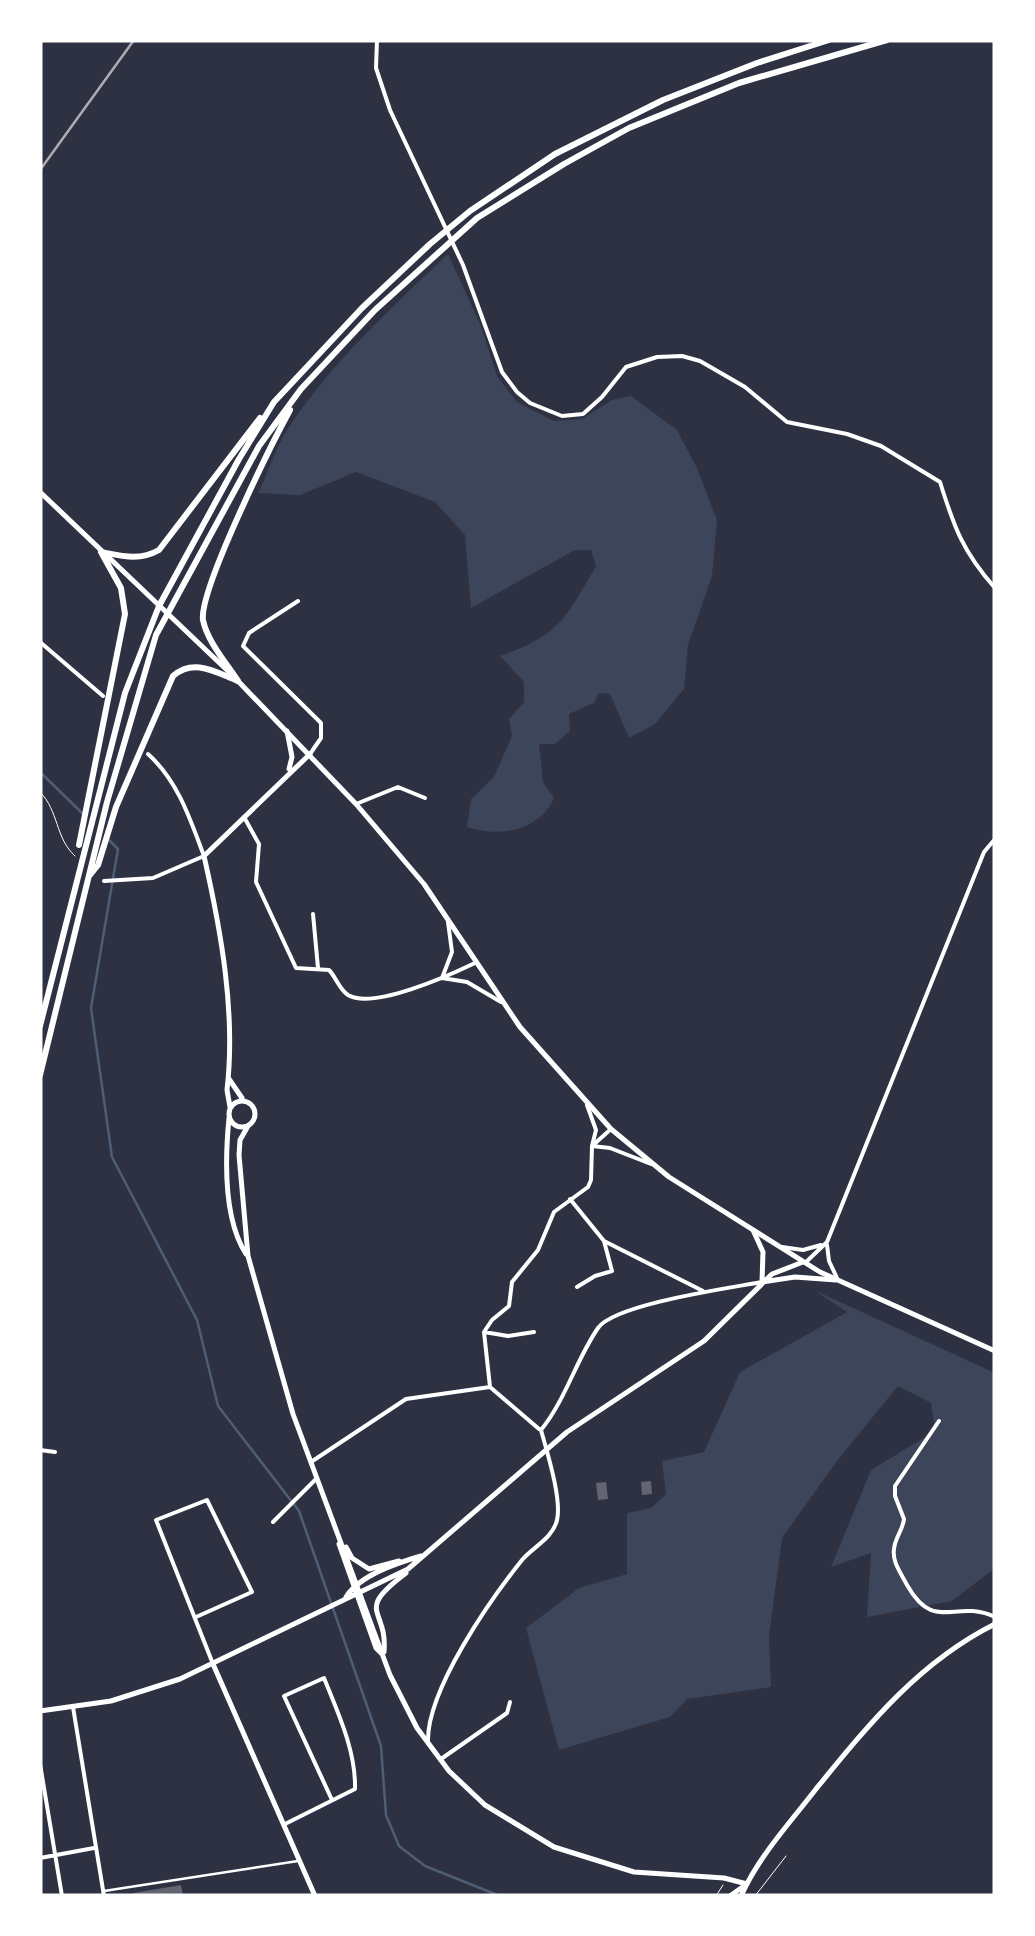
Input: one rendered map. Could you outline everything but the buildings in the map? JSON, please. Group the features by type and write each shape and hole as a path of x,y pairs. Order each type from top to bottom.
{"highway":[{"path":"101,552 128,558 149,556 159,550 250,430 348,321 470,211 554,154 663,100 829,40"},
{"path":"40,1075 108,802 156,636 259,446 302,389 375,310 477,218 564,164 629,128 738,83 888,40"},
{"path":"238,681 210,637 203,612 222,556 267,453 302,389"},
{"path":"94,791 125,693 159,606 238,459 274,402"},
{"path":"40,1026 94,791 125,614 121,588 101,552"},
{"path":"89,876 98,865 116,807 173,676 183,668 196,666 238,681"}],"street":[{"path":"377,40 380,85 464,265 502,372 517,392 550,412 574,416 591,408 618,376 638,361 670,355 700,361 745,387 787,422 848,434 882,446 940,482 948,515 963,547 995,588"},
{"path":"40,492 286,728 356,804 424,884 501,1002 610,1128 651,1164 838,1281 995,1351"},
{"path":"104,881 144,879 204,856 310,754 321,738 321,723 243,646 249,633 298,601"},
{"path":"40,642 104,696"},
{"path":"283,778 292,758 286,728"},
{"path":"148,754 168,776 184,803 204,856 216,912 225,980 230,1107 227,1153 232,1219 237,1240 248,1256"},
{"path":"356,804 398,787 426,798"},
{"path":"244,817 260,844 256,882 296,968 318,968 333,974 350,997 359,998 390,995 475,963"},
{"path":"838,1281 829,1262 828,1242 984,852 995,839"},
{"path":"314,914 318,968"},
{"path":"442,978 452,952 447,918"},
{"path":"442,978 467,982 501,1002"},
{"path":"228,1078 256,1112 240,1140 238,1155 248,1256 293,1414 376,1648 384,1656 417,1728 462,1784 508,1822 576,1856 654,1876 728,1878 747,1884"},
{"path":"230,1107 244,1100"},
{"path":"428,1741 436,1700 452,1665 516,1568 554,1528 558,1510 541,1430 490,1387 484,1332 509,1306 512,1282 538,1250 554,1212 592,1180 596,1130 586,1102"},
{"path":"229,1118 237,1126 248,1126"},
{"path":"592,1146 610,1128"},
{"path":"592,1146 610,1148 651,1164"},
{"path":"570,1199 604,1241 612,1271 577,1288"},
{"path":"751,1227 763,1252 762,1282"},
{"path":"604,1241 705,1292"},
{"path":"782,1247 804,1250 828,1242"},
{"path":"384,1656 385,1644 376,1610 378,1600 424,1554 546,1448 611,1400 704,1342 762,1282 783,1267 806,1262 828,1242"},
{"path":"541,1430 567,1392 604,1322 624,1312 762,1282 795,1277 838,1281"},
{"path":"484,1332 508,1336 534,1332"},
{"path":"311,1462 406,1399 490,1387"},
{"path":"741,1896 773,1842 894,1698 942,1654 995,1620 982,1611 926,1610 915,1602 894,1562 904,1519 895,1496 896,1486 939,1422"},
{"path":"40,1450 55,1452"},
{"path":"275,1521 316,1479"},
{"path":"196,1617 252,1592 207,1500 156,1520 213,1664 315,1896"},
{"path":"337,1531 352,1558 370,1569 424,1554"},
{"path":"343,1598 355,1586 404,1561"},
{"path":"40,1711 133,1696 213,1664 408,1569"},
{"path":"285,1824 355,1789 342,1722 324,1678 284,1696 332,1800"},
{"path":"441,1759 507,1713 510,1702"},
{"path":"73,1707 104,1894 300,1860"},
{"path":"40,1764 62,1896"},
{"path":"40,1808 47,1806"},
{"path":"40,1858 95,1848"},
{"path":"730,1896 747,1884"}],"path":[{"path":"40,792 50,803 62,843 78,863"},
{"path":"756,1896 786,1856"},
{"path":"716,1896 728,1878"}],"shaded area":[{"path":"448,254 481,326 497,376 517,402 554,421 582,419 612,400 631,396 677,430 717,520 712,576 688,645 684,689 655,724 629,738 610,694 599,693 594,703 569,714 570,731 555,744 539,744 543,782 554,798 548,809 528,825 504,831 467,827 471,799 494,777 512,736 509,719 524,702 524,682 500,656 536,640 559,623 596,566 591,550 575,550 471,608 465,535 435,502 356,472 300,495 258,493 283,437 322,382"},
{"path":"814,1290 995,1373 995,1568 952,1601 867,1617 871,1553 831,1567 871,1470 935,1431 931,1403 898,1386 782,1538 769,1636 771,1687 687,1699 670,1717 559,1750 526,1628 579,1588 627,1574 627,1513 651,1508 666,1494 662,1461 704,1452 740,1372 847,1312"}],"waterway":[{"path":"40,772 82,813"},
{"path":"109,840 118,849 91,1008 112,1157 197,1320 218,1406 299,1511 381,1746 386,1815 399,1846 425,1866 500,1896"}],"railway":[{"path":"40,170 134,40"}]}
